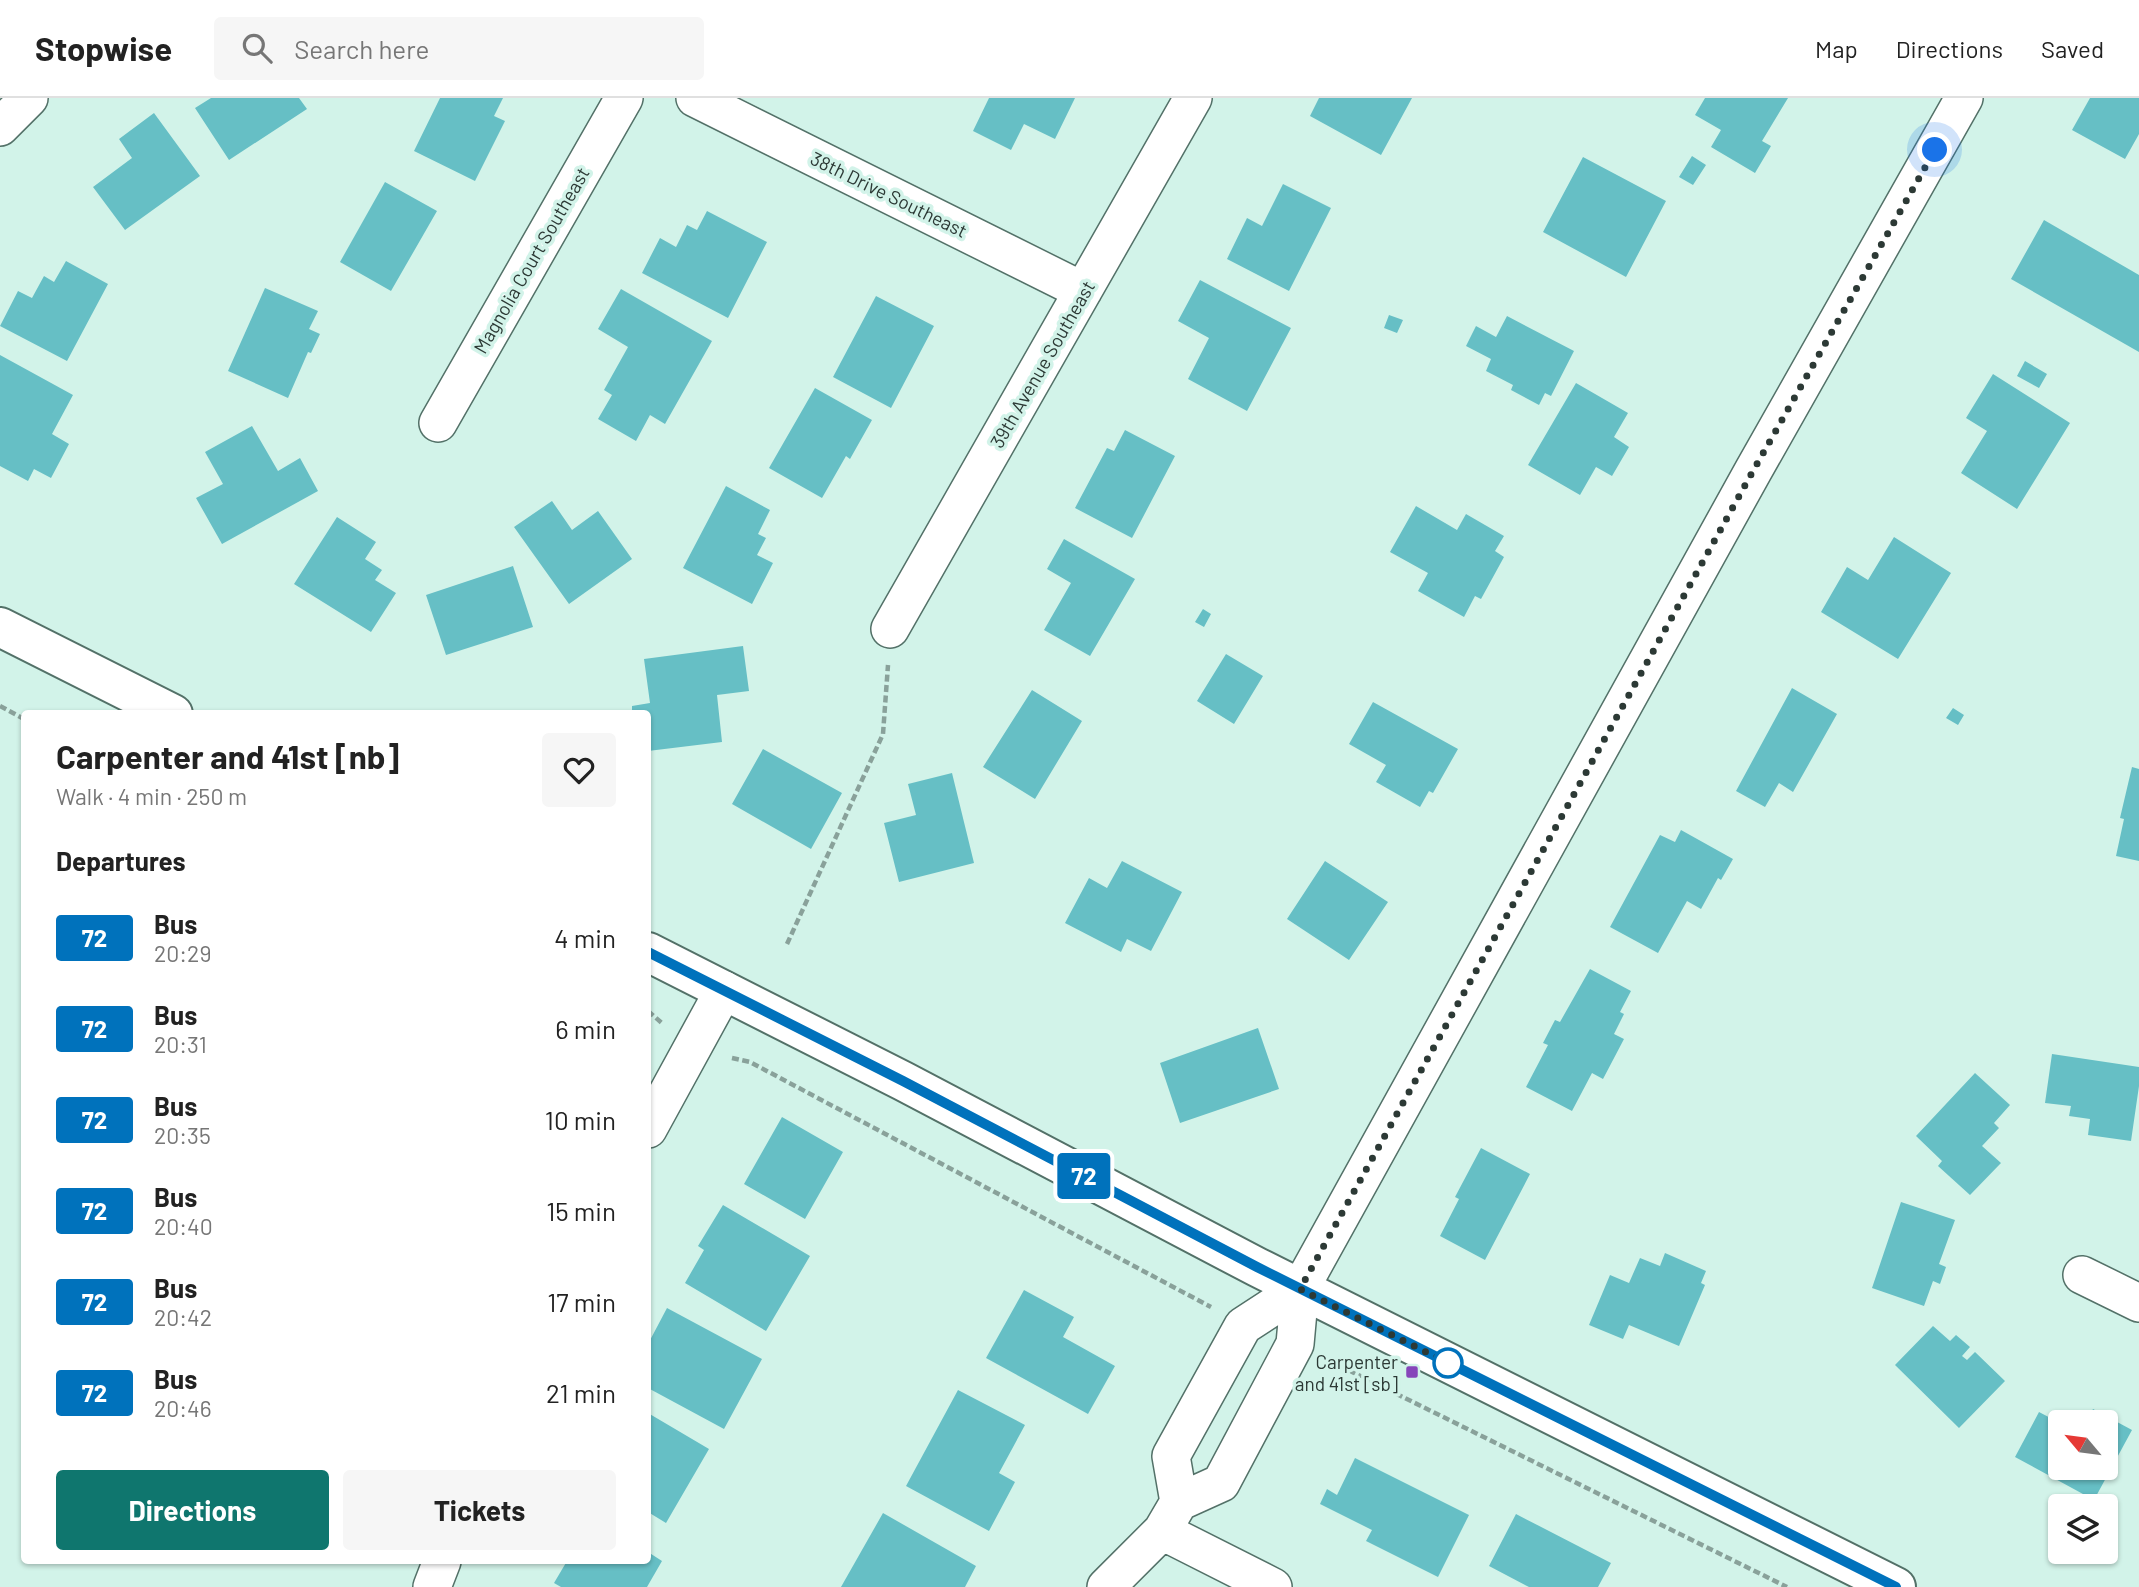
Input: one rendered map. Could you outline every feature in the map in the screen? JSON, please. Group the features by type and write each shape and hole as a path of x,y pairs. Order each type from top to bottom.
{"street":[{"path":"0,127 29,98"},
{"name":"Magnolia Court Southeast","path":"438,423 624,98"},
{"name":"38th Drive Southeast","path":"695,98 1083,291"},
{"name":"39th Avenue Southeast","path":"890,629 1193,98"},
{"path":"1106,1587 1170,1517 1221,1483 1295,1344 1300,1289 1746,484 1964,98"},
{"path":"0,627 165,710"},
{"path":"651,954 903,1081 1300,1289 1896,1587"},
{"path":"651,1124 724,990"},
{"path":"2082,1275 2139,1303"},
{"path":"1170,1517 1171,1456 1243,1326 1300,1289"},
{"path":"1170,1517 1273,1587"},
{"path":"432,1587 441,1564"}],"path":[{"path":"787,944 883,734 890,629"},
{"path":"0,706 21,717"}],"building":[{"path":"211,98 299,98 307,109 229,160 195,108"},
{"path":"440,98 503,98 494,116 505,121 475,181 414,151"},
{"path":"989,98 1075,98 1055,139 1024,124 1011,150 973,131"},
{"path":"1319,98 1412,98 1381,155 1310,116"},
{"path":"1705,98 1788,98 1762,141 1771,146 1755,173 1711,147 1721,130 1695,115"},
{"path":"2090,98 2139,98 2139,134 2125,159 2072,130"},
{"path":"154,113 200,176 125,230 93,187 132,158 119,139"},
{"path":"1692,156 1706,165 1693,185 1679,177"},
{"path":"1583,157 1666,201 1626,277 1543,232"},
{"path":"385,182 437,211 391,291 340,262"},
{"path":"1283,184 1331,208 1289,291 1227,259 1247,218 1262,226"},
{"path":"707,211 767,242 728,318 642,273 660,238 676,247 687,225 697,230"},
{"path":"2044,220 2139,275 2139,352 2011,279"},
{"path":"66,261 108,284 67,361 0,326 18,291 32,298 44,276 54,282"},
{"path":"1200,280 1291,328 1247,411 1188,379 1209,338 1178,321"},
{"path":"265,288 318,311 309,329 320,334 311,353 308,352 288,398 228,371"},
{"path":"621,289 712,341 665,424 650,415 636,441 598,419 612,395 604,390 628,347 598,329"},
{"path":"876,296 934,326 891,408 833,377"},
{"path":"1389,315 1403,320 1397,333 1384,328"},
{"path":"1507,316 1574,351 1551,396 1545,393 1539,405 1511,390 1513,385 1486,371 1491,359 1466,346 1476,326 1496,337"},
{"path":"0,355 73,395 52,434 69,444 51,478 34,469 28,481 0,466"},
{"path":"2025,361 2047,374 2039,388 2017,376"},
{"path":"1993,374 2070,423 2017,509 1961,473 1987,431 1966,418"},
{"path":"1576,383 1628,413 1614,437 1629,447 1612,476 1596,467 1580,495 1528,465"},
{"path":"815,388 872,420 850,459 846,456 822,498 769,468"},
{"path":"252,426 278,471 300,458 318,491 222,544 196,498 223,484 205,452"},
{"path":"1125,430 1175,456 1132,538 1075,508 1107,448 1114,451"},
{"path":"726,486 770,510 758,534 766,538 757,555 773,563 752,604 683,568"},
{"path":"552,501 572,530 598,511 632,559 569,604 514,527"},
{"path":"1416,506 1457,530 1466,514 1504,536 1495,551 1504,557 1481,599 1475,596 1464,617 1418,591 1428,573 1390,552"},
{"path":"337,517 376,542 365,559 382,570 375,580 396,593 371,632 294,584"},
{"path":"1894,537 1951,573 1898,659 1821,612 1847,567 1868,580"},
{"path":"1064,539 1135,579 1090,656 1044,630 1071,583 1047,569"},
{"path":"513,566 533,627 446,655 426,595"},
{"path":"1203,609 1211,614 1204,627 1195,622"},
{"path":"743,646 749,691 717,695 722,742 651,751 651,710 632,710 632,706 650,703 644,659"},
{"path":"1226,654 1263,676 1234,724 1197,701"},
{"path":"1792,688 1837,714 1793,792 1779,783 1765,807 1736,791"},
{"path":"1032,690 1082,721 1035,799 983,767"},
{"path":"1373,702 1458,749 1433,793 1429,791 1420,807 1376,782 1386,765 1349,744"},
{"path":"1953,708 1964,715 1958,725 1946,718"},
{"path":"763,749 842,793 811,849 732,804"},
{"path":"2132,767 2139,769 2139,861 2116,856 2124,819 2120,818"},
{"path":"952,773 974,863 899,882 884,823 916,815 908,784"},
{"path":"1681,830 1733,859 1721,880 1718,878 1701,909 1687,901 1658,953 1610,927 1660,835 1675,842"},
{"path":"1122,861 1182,892 1151,951 1127,939 1121,952 1065,923 1089,878 1107,888"},
{"path":"1325,861 1388,902 1349,960 1287,919"},
{"path":"1590,969 1631,991 1620,1012 1624,1014 1614,1034 1624,1039 1603,1079 1592,1073 1572,1111 1526,1087 1548,1045 1543,1043 1555,1020 1560,1022"},
{"path":"1258,1028 1279,1089 1180,1123 1160,1063"},
{"path":"2052,1054 2139,1067 2131,1141 2088,1135 2090,1119 2069,1116 2071,1106 2045,1103"},
{"path":"1975,1073 2010,1105 1994,1123 1999,1128 1982,1146 2001,1163 1970,1195 1938,1166 1942,1161 1916,1136"},
{"path":"782,1117 843,1152 805,1219 744,1184"},
{"path":"1481,1148 1530,1174 1485,1260 1440,1236 1459,1199 1455,1197"},
{"path":"1901,1202 1955,1220 1939,1264 1946,1267 1940,1284 1933,1281 1924,1306 1872,1288"},
{"path":"723,1205 810,1256 766,1331 685,1283 704,1250 698,1246"},
{"path":"1665,1253 1706,1271 1701,1283 1705,1285 1679,1346 1629,1325 1623,1339 1589,1325 1610,1275 1629,1283 1640,1258 1660,1266"},
{"path":"1024,1290 1074,1317 1063,1337 1115,1366 1088,1414 986,1358"},
{"path":"667,1308 762,1359 724,1429 651,1390 651,1338"},
{"path":"1933,1326 1950,1341 1956,1335 1970,1347 1962,1356 1967,1360 1975,1352 2005,1381 1959,1428 1895,1365"},
{"path":"958,1390 1025,1425 999,1473 1015,1482 989,1531 906,1486"},
{"path":"2039,1412 2048,1417 2048,1475 2015,1457"},
{"path":"651,1415 709,1449 666,1523 651,1514"},
{"path":"2118,1422 2132,1430 2118,1456"},
{"path":"1355,1458 1469,1515 1438,1577 1366,1541 1372,1530 1320,1504 1327,1489 1337,1495"},
{"path":"2057,1480 2105,1480 2097,1494 2083,1494"},
{"path":"883,1513 976,1566 965,1587 841,1587"},
{"path":"1516,1514 1611,1563 1598,1587 1529,1587 1489,1566"},
{"path":"651,1554 662,1561 647,1587 561,1587 554,1583 565,1564 651,1564"}],"bus line":[{"name":"72","path":"651,954 903,1081 1257,1267 1896,1587"}],"place":[{"name":"Carpenter and 41st [sb]","path":"1412,1372"}],"route":[{"path":"1448,1363 1300,1289 1753,471 1935,150"}]}
